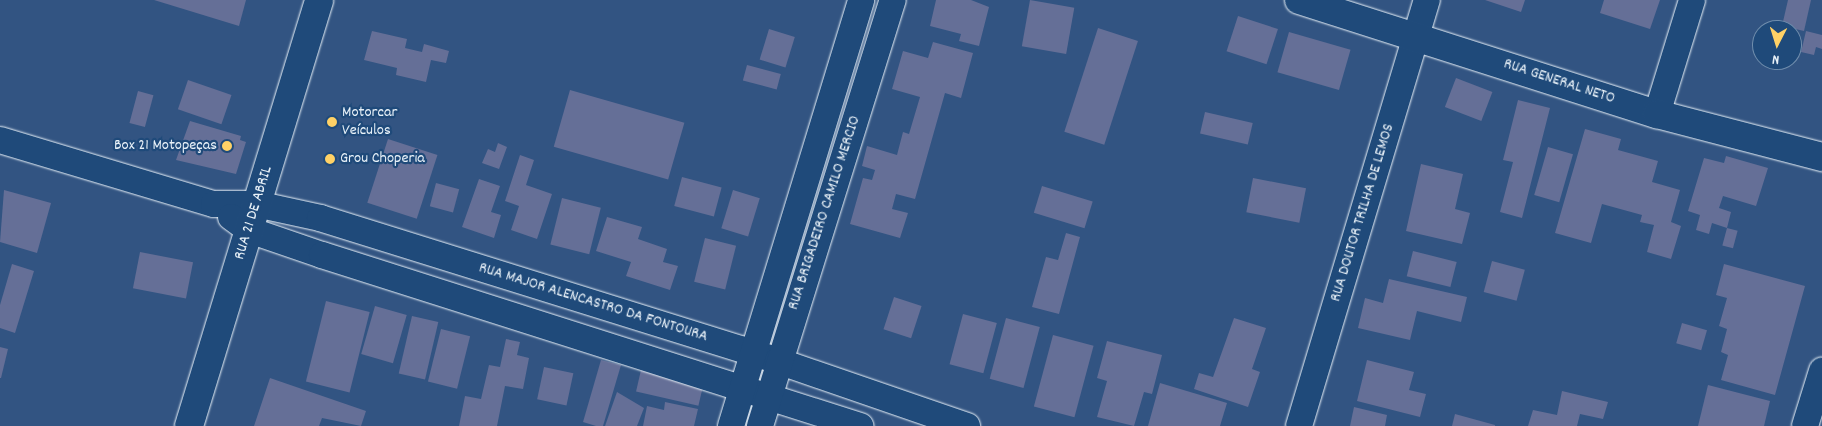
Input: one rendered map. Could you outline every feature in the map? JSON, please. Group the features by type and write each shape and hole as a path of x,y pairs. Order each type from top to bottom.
{"street":[{"name":"RUA 21 DE ABRIL","path":"189,426 319,0"},
{"name":"RUA BRIGADEIRO CAMILO MERCIO","path":"731,426 861,0"},
{"name":"RUA BRIGADEIRO CAMILO MERCIO","path":"760,426 778,361 893,0"},
{"name":"RUA GENERAL NETO","path":"1299,0 1657,114 1822,156"},
{"name":"RUA DOUTOR TRILHA DE LEMOS","path":"1299,426 1427,0"},
{"path":"1657,114 1692,0"},
{"path":"833,91 861,101"},
{"name":"RUA MAJOR ALENCASTRO DA FONTOURA","path":"0,140 214,204 256,204 320,218 778,361 967,426"},
{"name":"RUA MAJOR ALENCASTRO DA FONTOURA","path":"214,204 248,230 860,426"},
{"path":"1805,426 1822,371"}],"building":[{"path":"154,0 246,0 239,26"},
{"path":"936,0 971,0 989,7 979,46 959,41 961,34 930,26"},
{"path":"1030,0 1074,8 1066,54 1022,46"},
{"path":"1485,0 1525,0 1521,12"},
{"path":"1604,0 1660,0 1650,29 1600,13"},
{"path":"1788,0 1811,0 1804,31 1802,31 1802,20 1783,20"},
{"path":"1238,16 1278,29 1267,64 1227,51"},
{"path":"1098,28 1138,41 1104,145 1064,132"},
{"path":"769,29 795,37 785,67 760,60"},
{"path":"372,31 407,39 405,48 422,52 424,44 449,51 446,63 431,60 426,82 396,75 397,68 364,60"},
{"path":"1806,31 1822,35 1822,49 1816,47 1814,55 1802,52"},
{"path":"1289,32 1351,50 1339,90 1277,72"},
{"path":"933,42 973,53 961,98 945,93 915,199 896,194 892,209 908,213 900,238 850,224 863,178 872,180 875,170 862,166 867,146 897,155 903,132 909,134 920,97 892,89 903,51 928,58"},
{"path":"747,65 781,74 777,90 743,80"},
{"path":"1456,78 1492,92 1481,121 1445,107"},
{"path":"188,80 231,95 221,124 178,109"},
{"path":"570,90 684,123 668,180 554,147"},
{"path":"138,91 153,95 145,127 129,123"},
{"path":"1518,100 1550,108 1522,218 1500,212 1513,162 1503,160"},
{"path":"1205,112 1253,123 1248,144 1200,133"},
{"path":"190,121 241,136 240,140 246,142 236,174 176,160"},
{"path":"1585,129 1621,139 1618,150 1658,161 1652,182 1680,190 1671,222 1681,226 1671,259 1647,252 1654,225 1640,222 1642,215 1602,204 1591,243 1555,233"},
{"path":"388,139 437,155 417,219 367,203"},
{"path":"498,143 507,147 499,169 482,163 488,149 495,152"},
{"path":"1548,147 1573,154 1559,202 1534,195"},
{"path":"520,155 534,160 526,185 552,194 537,239 511,230 519,206 505,201"},
{"path":"1726,156 1768,168 1756,206 1723,196 1719,208 1731,212 1727,228 1712,223 1709,234 1696,230 1700,215 1688,211 1704,158 1724,163"},
{"path":"1421,164 1463,174 1455,209 1470,213 1462,244 1406,231"},
{"path":"682,177 722,188 714,217 674,206"},
{"path":"1253,178 1306,188 1299,223 1246,212"},
{"path":"479,179 500,186 491,212 501,215 494,238 462,227"},
{"path":"436,183 459,189 453,212 430,206"},
{"path":"1042,186 1093,201 1084,228 1034,213"},
{"path":"4,190 51,203 37,253 0,242"},
{"path":"733,190 760,198 748,236 721,228"},
{"path":"562,198 601,208 589,254 550,245"},
{"path":"607,217 642,227 638,239 667,249 663,262 678,266 670,290 626,276 631,262 596,251"},
{"path":"1727,228 1738,231 1733,248 1722,245"},
{"path":"1066,233 1080,237 1059,314 1032,307 1046,257 1058,260"},
{"path":"705,238 736,246 725,289 694,282"},
{"path":"1413,251 1457,262 1450,287 1407,276"},
{"path":"140,252 193,262 186,299 133,288"},
{"path":"1492,261 1525,270 1517,301 1484,292"},
{"path":"12,264 34,271 15,333 0,328 0,305"},
{"path":"1724,264 1805,286 1775,395 1721,380 1728,355 1721,352 1727,329 1719,326 1727,298 1716,295"},
{"path":"1389,279 1467,297 1461,322 1417,311 1410,340 1358,328 1365,298 1383,303"},
{"path":"894,297 922,306 911,338 883,329"},
{"path":"326,301 370,312 350,392 306,382"},
{"path":"375,306 407,315 393,363 361,354"},
{"path":"963,314 997,323 983,373 950,364"},
{"path":"412,316 438,322 425,380 399,373"},
{"path":"1006,318 1040,327 1024,388 990,379"},
{"path":"1234,318 1266,328 1252,369 1260,372 1248,407 1194,389 1199,373 1213,377"},
{"path":"1682,323 1707,330 1701,350 1676,343"},
{"path":"441,329 470,336 457,389 428,381"},
{"path":"1053,335 1094,346 1074,417 1034,406"},
{"path":"506,339 520,342 517,355 529,358 523,389 505,386 497,426 459,426 465,396 481,399 489,365 500,367"},
{"path":"1107,341 1162,355 1152,394 1144,392 1134,426 1097,417 1107,381 1097,378"},
{"path":"0,347 8,349 1,378 0,378"},
{"path":"601,360 621,365 603,426 596,426 583,422"},
{"path":"1367,360 1414,372 1409,390 1426,394 1420,417 1357,401"},
{"path":"544,367 573,373 566,406 537,399"},
{"path":"641,370 703,384 698,406 636,391"},
{"path":"270,378 366,411 361,426 322,418 319,426 254,426"},
{"path":"1160,383 1227,403 1220,426 1148,426"},
{"path":"1708,385 1770,401 1764,426 1698,426"},
{"path":"1562,391 1608,402 1603,419 1580,414 1577,426 1528,426 1533,410 1557,415"},
{"path":"617,392 644,408 637,426 605,426"},
{"path":"665,402 698,409 694,426 643,426 647,406 664,410"},
{"path":"1354,407 1387,415 1385,426 1350,426"},
{"path":"1455,414 1495,425 1495,426 1452,426"}],"place":[{"name":"Motorcar Veículos","path":"332,122"},
{"name":"Box 21 Motopeças","path":"227,146"},
{"name":"Grou Choperia","path":"330,159"}]}
